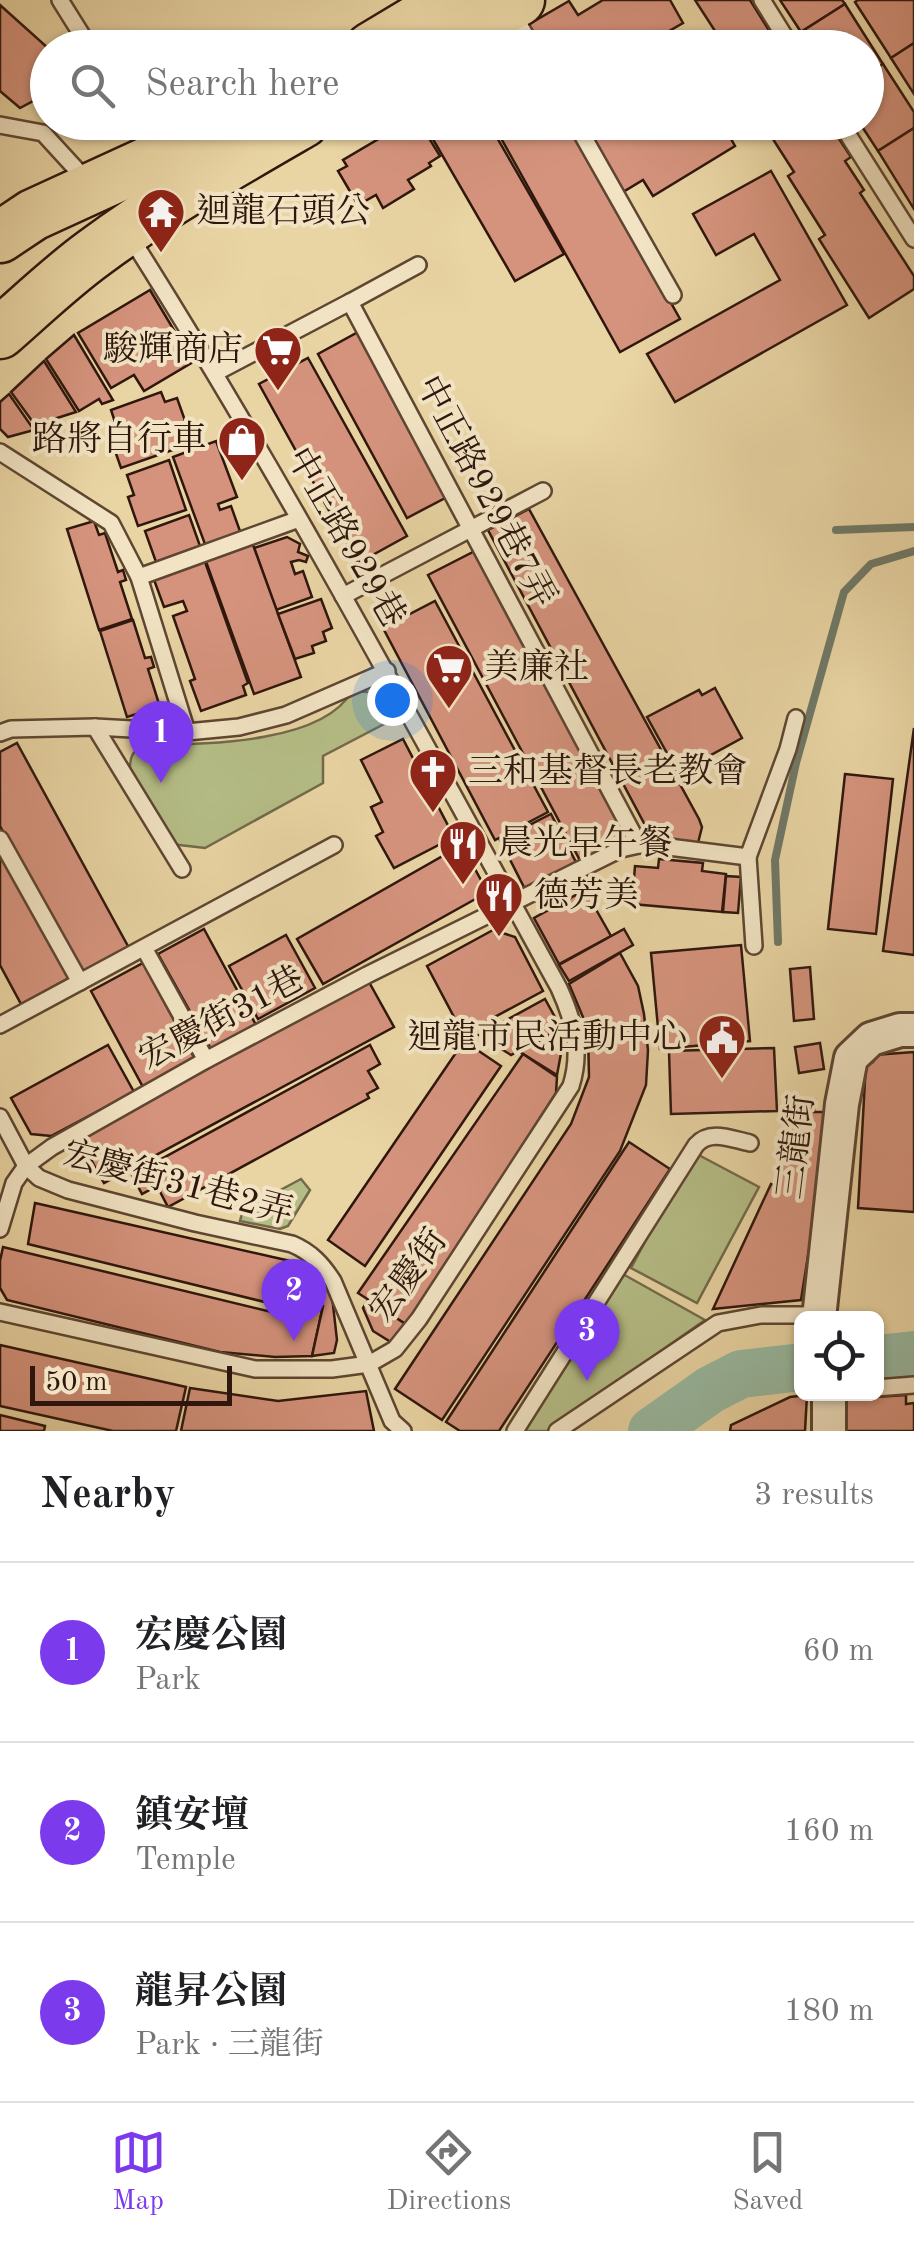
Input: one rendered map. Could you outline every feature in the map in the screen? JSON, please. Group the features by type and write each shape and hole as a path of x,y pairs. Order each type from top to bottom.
{"main road":[{"path":"401,30 450,0"},
{"path":"486,30 520,18"},
{"path":"0,236 33,215 93,188 150,140"},
{"path":"0,333 126,230 272,140"},
{"path":"93,188 126,230"}],"street":[{"name":"三龍街","path":"820,1311 842,1104 851,1058 872,1039 914,1030"},
{"path":"829,1401 829,1431"}],"lane":[{"path":"60,0 79,30"},
{"path":"762,0 781,30"},
{"path":"0,125 30,130"},
{"path":"50,140 93,188"},
{"path":"585,140 672,295"},
{"path":"851,140 914,239"},
{"name":"中正路929巷","path":"126,230 215,373 387,670 558,988"},
{"path":"215,373 418,264"},
{"name":"中正路929巷7弄","path":"350,302 639,845"},
{"path":"0,452 111,523 139,577 186,732"},
{"path":"344,596 544,491"},
{"path":"139,577 300,520"},
{"path":"0,733 10,729 95,727 186,732 239,727 286,715 387,670"},
{"path":"754,946 748,857 796,718"},
{"path":"95,727 182,869"},
{"path":"0,839 80,982"},
{"path":"0,1025 334,845"},
{"path":"639,845 748,857"},
{"name":"宏慶街31巷","path":"26,1166 52,1147 206,1060 368,974 621,848 639,845"},
{"path":"144,948 206,1060"},
{"name":"宏慶街","path":"0,1312 256,1368 370,1364 395,1349 419,1319 571,1086 577,1067 577,1040 558,988"},
{"path":"0,1116 26,1166 14,1184 0,1229"},
{"path":"514,1431 696,1145 710,1135 750,1143"},
{"name":"宏慶街31巷2弄","path":"26,1166 40,1178 68,1190 304,1249 333,1281 392,1421 402,1431"},
{"path":"557,1431 718,1324 760,1315 794,1316"},
{"path":"884,1388 914,1386"}],"green space":[{"path":"352,691 369,692 386,723 323,756 323,783 205,848 171,844 130,768 138,749 145,745 227,742 288,732 337,709"},
{"path":"693,1152 759,1187 697,1303 631,1268"},
{"path":"301,1179 310,1190 288,1226 280,1229 240,1221 243,1210"},
{"path":"621,1273 705,1320 547,1431 525,1431"}],"building":[{"path":"603,0 670,0 683,23 671,30 528,30 526,26 569,1 578,15"},
{"path":"695,0 750,0 769,30 714,30"},
{"path":"780,0 842,0 845,4 804,30 800,30"},
{"path":"914,0 914,43 891,58 884,47 884,30 873,30 855,2"},
{"path":"845,4 861,30 804,30"},
{"path":"0,5 30,32 30,103 20,108 0,91"},
{"path":"914,43 914,94 891,58"},
{"path":"884,66 914,112 914,128 878,151 871,140 884,140"},
{"path":"914,128 914,209 878,151"},
{"path":"377,140 430,140 440,156 408,180 414,189 383,208 376,195 358,205 338,171 347,166 343,160"},
{"path":"433,140 498,140 564,254 515,281"},
{"path":"502,140 580,140 680,319 620,352"},
{"path":"592,140 732,140 735,146 653,196 643,180 623,192"},
{"path":"774,140 840,140 851,157 845,161 864,190 860,193 914,276 914,289 869,318 819,239 825,235 788,176 794,172"},
{"path":"771,171 847,305 675,402 647,354 780,280 754,234 716,255 693,214"},
{"path":"150,290 193,362 144,391 134,375 111,388 78,333"},
{"path":"360,331 449,496 407,518 318,354"},
{"path":"74,335 113,400 102,404 99,399 79,411 46,359"},
{"path":"308,358 407,536 358,563 259,384"},
{"path":"44,361 76,412 35,425 11,392"},
{"path":"161,392 165,402 177,398 193,443 121,468 107,428 116,425 111,410"},
{"path":"9,394 34,430 8,437 0,429 0,402"},
{"path":"216,441 237,497 218,504 220,510 231,506 241,534 206,547 173,457"},
{"path":"169,460 186,510 138,526 128,497 134,495 127,475"},
{"path":"529,509 699,819 702,827 698,843 653,840 488,530"},
{"path":"189,515 200,546 156,562 145,531"},
{"path":"94,521 99,535 105,533 118,572 123,570 126,580 120,582 132,619 99,630 67,529"},
{"path":"287,537 300,544 298,552 308,556 306,562 291,562 295,574 303,571 312,597 276,610 254,548"},
{"path":"252,542 301,677 254,694 205,559"},
{"path":"475,551 629,842 583,866 428,575"},
{"path":"204,559 248,683 243,686 246,695 201,711 190,681 195,679 173,616 187,611 183,601 164,607 153,577"},
{"path":"321,599 332,628 323,632 326,641 312,646 314,653 295,659 278,614"},
{"path":"435,601 548,812 495,840 383,628"},
{"path":"133,620 145,658 151,657 154,667 148,669 160,707 127,717 100,631"},
{"path":"715,688 742,738 678,773 647,717 699,690 702,695"},
{"path":"160,707 164,719 142,726 138,714"},
{"path":"914,728 914,955 883,951"},
{"path":"403,739 454,837 394,868 376,836 383,832 371,807 382,802 361,760"},
{"path":"17,743 129,948 81,975 0,826 0,752"},
{"path":"845,774 893,779 876,934 828,929"},
{"path":"551,814 579,868 528,895 500,840"},
{"path":"462,845 482,882 479,897 323,984 297,939"},
{"path":"0,852 69,978 21,1004 0,965"},
{"path":"659,859 703,863 702,871 726,874 722,912 632,904 635,866 658,868"},
{"path":"726,876 741,877 738,913 723,912"},
{"path":"585,890 611,936 559,964 534,918"},
{"path":"204,929 256,1025 211,1049 158,954"},
{"path":"624,929 633,945 569,981 559,965"},
{"path":"493,930 515,937 543,991 463,1034 427,966"},
{"path":"286,935 315,988 258,1019 229,966"},
{"path":"741,945 750,1041 660,1049 651,953"},
{"path":"620,953 638,986 644,1014 646,1085 620,1151 442,1420 395,1389 571,1124 589,1077 588,1029 569,984"},
{"path":"143,963 195,1059 143,1087 91,991"},
{"path":"810,967 814,1019 794,1021 790,969"},
{"path":"369,982 394,1027 104,1183 79,1138"},
{"path":"545,999 561,1028 511,1055 479,1035"},
{"path":"558,1031 562,1048 557,1075 520,1052"},
{"path":"464,1041 501,1066 365,1266 328,1240"},
{"path":"820,1043 824,1069 799,1073 795,1047"},
{"path":"108,1045 134,1092 51,1136 31,1134 11,1098"},
{"path":"370,1045 380,1064 368,1071 378,1088 367,1094 369,1098 168,1207 157,1186 142,1194 132,1175"},
{"name":"迴龍市民活動中心","path":"774,1048 777,1111 671,1114 669,1051"},
{"path":"914,1052 914,1212 858,1208 866,1062 873,1062 874,1055"},
{"path":"523,1054 557,1077 556,1093 407,1325 358,1293"},
{"path":"799,1099 815,1100 814,1112 831,1112 801,1300 713,1309 771,1184 778,1186"},
{"path":"629,1142 670,1169 499,1431 460,1431 446,1422"},
{"path":"35,1203 299,1263 290,1298 323,1306 312,1356 220,1352 7,1300 0,1288 3,1247 284,1315 285,1307 28,1244"},
{"path":"299,1263 316,1268 332,1296 337,1340 334,1353 312,1356 323,1306 290,1298"},
{"path":"368,1300 407,1325 394,1344 373,1331 363,1308"},
{"path":"0,1345 186,1387 176,1431 113,1431 0,1406"},
{"path":"190,1388 278,1401 366,1391 374,1431 181,1431"},
{"path":"906,1395 906,1404 914,1403 914,1431 846,1431 844,1401 884,1401 884,1396"},
{"path":"790,1397 807,1401 805,1431 730,1431 731,1425"},
{"path":"0,1415 45,1426 44,1431 0,1431"}],"waterway":[{"path":"836,530 914,527"},
{"path":"778,942 775,860 796,763 844,592 871,564 914,551"},
{"path":"884,1358 914,1355"},
{"path":"652,1431 710,1390 741,1374 794,1368"}],"place":[{"name":"迴龍石頭公","path":"161,254"},
{"name":"駿輝商店","path":"278,392"},
{"name":"路將自行車","path":"242,482"},
{"name":"美廉社","path":"449,710"},
{"name":"宏慶公園","path":"161,783"},
{"name":"三和基督長老教會","path":"433,814"},
{"name":"晨光早午餐","path":"463,886"},
{"name":"德芳美","path":"499,938"},
{"name":"迴龍市民活動中心","path":"722,1080"},
{"name":"鎮安壇","path":"294,1341"},
{"name":"龍昇公園","path":"587,1381"}]}
